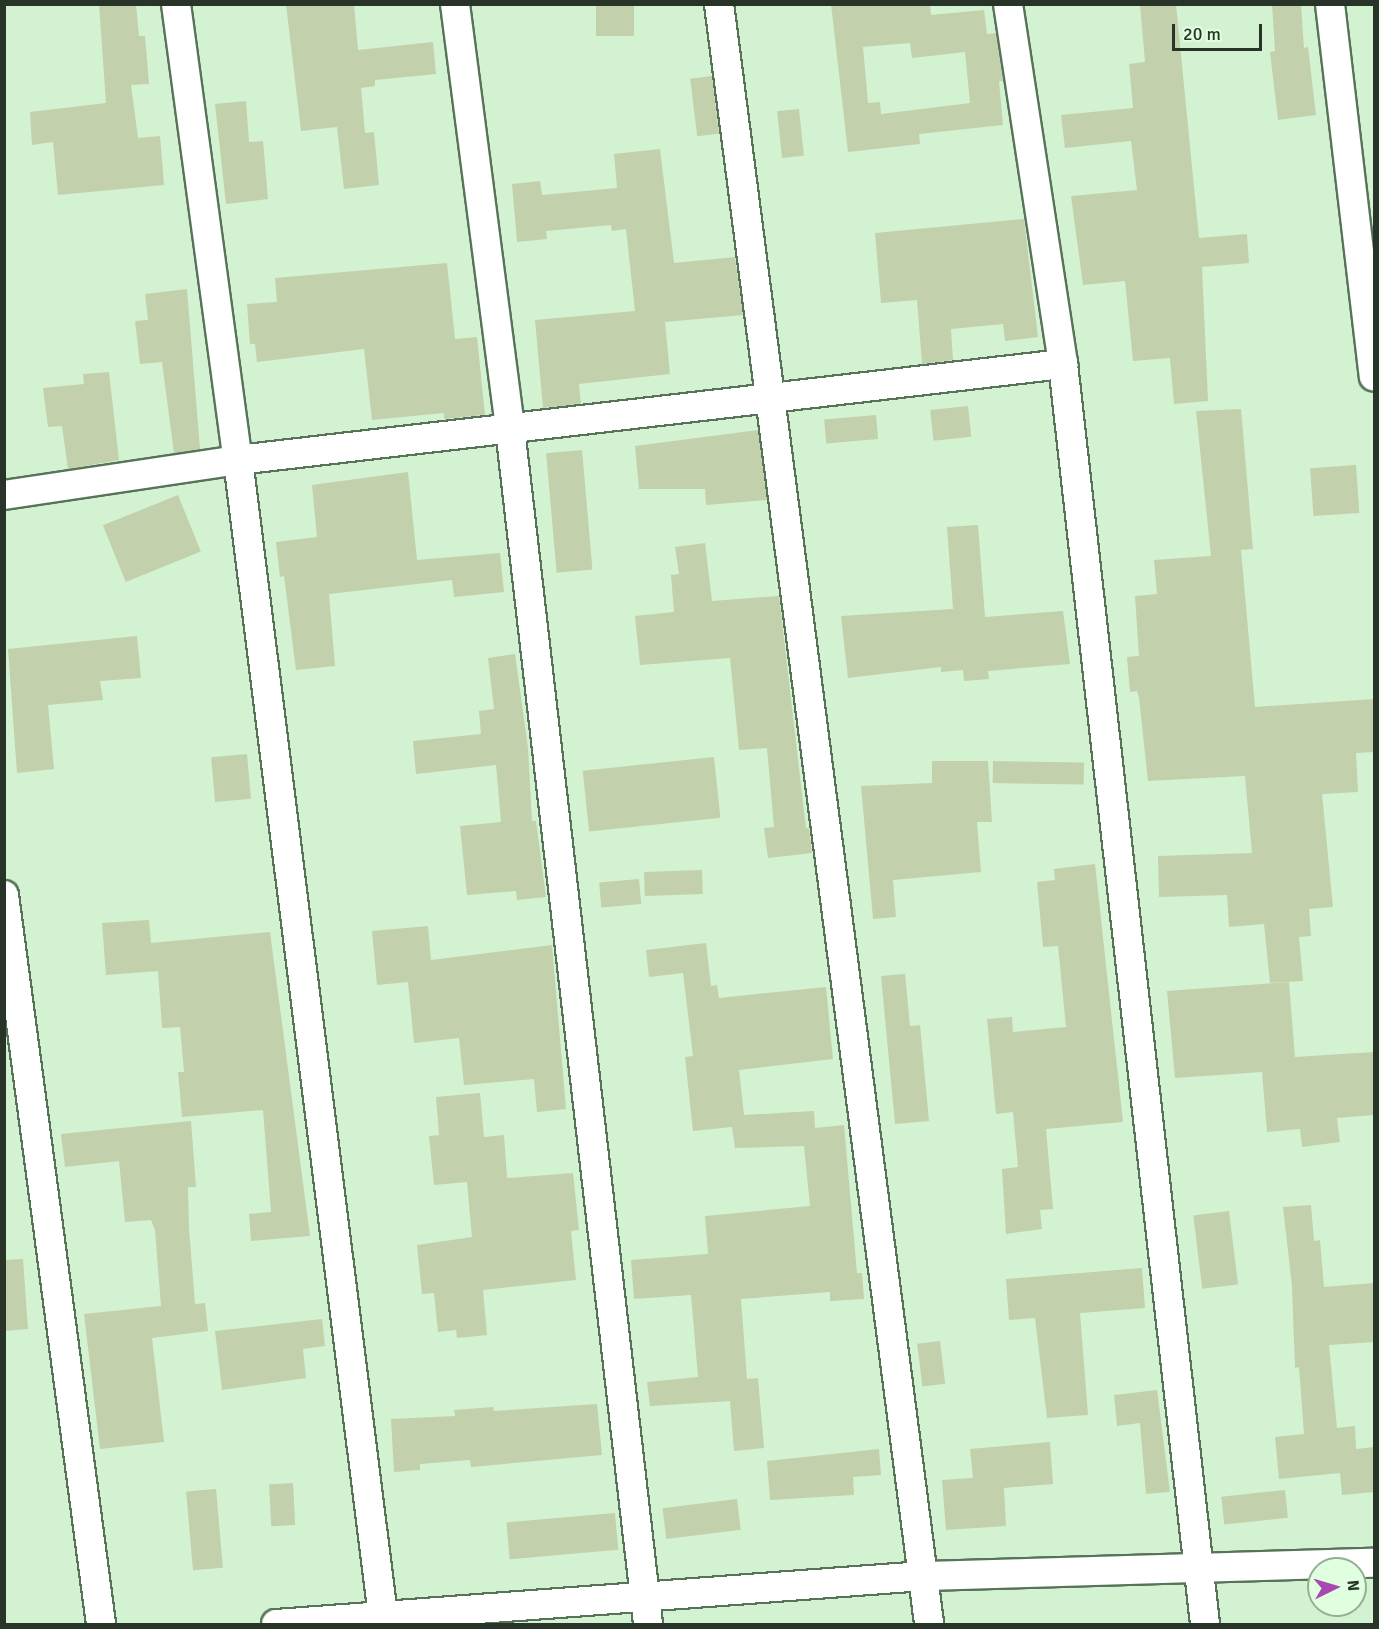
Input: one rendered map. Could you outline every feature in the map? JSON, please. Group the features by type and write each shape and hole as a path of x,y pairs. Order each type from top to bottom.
{"street":[{"path":"176,4 238,460 383,1621"},
{"path":"455,4 510,429 646,1611"},
{"path":"719,4 772,398 929,1624"},
{"path":"1008,4 1063,363 1204,1624"},
{"path":"1330,4 1374,376"},
{"path":"4,495 238,460 1063,363"},
{"path":"4,895 101,1624"},
{"path":"276,1624 646,1611 924,1576 1199,1570 1374,1563"}],"building":[{"path":"99,4 136,4 139,36 145,36 149,84 131,85 138,138 160,136 164,185 58,195 53,142 32,145 30,112 106,103"},
{"path":"286,4 354,4 358,50 433,42 436,74 375,80 375,86 361,88 365,133 374,132 379,185 344,189 337,127 301,131"},
{"path":"596,4 634,4 634,36 596,36"},
{"path":"831,4 930,4 931,15 984,10 987,34 996,33 1003,81 999,81 1003,125 919,134 920,144 848,152","holes":["910,43 912,58 965,52 970,103 881,114 880,102 868,103 863,47"]},
{"path":"1140,4 1176,4 1199,238 1247,234 1249,263 1202,267 1208,401 1174,404 1170,358 1133,361 1125,281 1083,285 1071,196 1137,190 1131,141 1065,148 1061,115 1133,108 1129,64 1145,62"},
{"path":"1272,4 1301,4 1304,48 1308,47 1316,115 1278,120 1270,52 1275,51"},
{"path":"712,76 719,134 697,136 690,79"},
{"path":"246,101 249,142 263,141 268,199 226,204 215,104"},
{"path":"799,109 804,156 782,158 777,111"},
{"path":"660,149 674,263 735,257 743,315 665,322 670,374 579,384 581,404 543,408 535,320 635,311 626,229 612,231 611,225 546,231 547,239 517,242 512,184 540,181 542,195 617,188 614,154"},
{"path":"1024,219 1038,337 1005,341 1003,324 951,329 953,360 922,364 917,300 881,303 875,233"},
{"path":"447,263 455,339 477,337 485,415 444,419 444,413 372,420 364,349 257,362 255,344 250,344 247,304 277,302 275,278"},
{"path":"187,289 200,449 174,453 162,362 140,364 135,321 148,320 145,294"},
{"path":"109,372 119,460 68,469 62,426 48,427 43,388 84,384 83,374"},
{"path":"968,406 971,437 933,441 930,410"},
{"path":"1241,409 1253,549 1241,550 1255,707 1374,699 1374,752 1356,753 1358,792 1322,794 1333,907 1309,909 1311,936 1299,937 1303,981 1270,983 1264,924 1229,927 1227,895 1159,897 1158,856 1252,853 1245,776 1148,781 1139,698 1137,691 1130,692 1127,657 1139,656 1135,596 1157,594 1154,560 1211,556 1196,411"},
{"path":"876,415 878,439 826,443 824,420"},
{"path":"758,430 767,500 706,505 705,489 639,489 635,446"},
{"path":"582,450 592,570 557,573 546,453"},
{"path":"1356,465 1359,513 1313,516 1310,468"},
{"path":"408,472 417,560 500,553 504,592 454,597 452,580 329,594 335,666 296,670 284,576 280,577 276,542 317,537 312,485"},
{"path":"178,495 201,552 126,582 103,525"},
{"path":"978,525 985,617 1063,611 1070,664 988,671 989,679 964,681 963,670 941,672 941,667 848,678 841,616 953,609 947,527"},
{"path":"705,543 712,601 779,596 806,828 809,828 812,853 768,858 764,828 774,827 767,748 739,750 730,658 640,665 635,616 674,612 671,575 679,574 675,547"},
{"path":"137,636 141,678 100,681 103,700 48,705 54,769 17,773 8,649"},
{"path":"515,654 528,748 532,821 536,821 546,897 517,900 516,891 467,895 460,826 501,822 496,765 416,774 413,741 481,734 479,711 494,709 488,658"},
{"path":"247,754 251,799 215,802 211,757"},
{"path":"714,757 720,818 589,831 583,771"},
{"path":"932,761 988,761 992,822 977,822 981,872 893,880 896,917 873,919 861,786 932,783"},
{"path":"993,761 1084,763 1084,785 993,783"},
{"path":"1095,864 1123,1122 1046,1129 1053,1209 1040,1210 1042,1229 1006,1234 1002,1169 1018,1167 1013,1112 996,1114 987,1019 1012,1017 1013,1032 1066,1027 1058,946 1043,947 1037,882 1055,880 1054,869"},
{"path":"702,870 703,894 645,896 644,872"},
{"path":"639,879 641,904 601,907 599,882"},
{"path":"149,920 151,943 270,932 310,1236 251,1241 249,1214 271,1212 263,1110 182,1117 178,1072 184,1072 180,1027 162,1028 158,971 106,975 102,923"},
{"path":"428,926 431,960 552,945 566,1109 537,1112 534,1079 464,1085 459,1038 414,1043 408,982 377,985 372,931"},
{"path":"706,943 711,986 717,985 719,998 826,987 833,1059 739,1070 744,1115 814,1111 815,1128 844,1125 857,1273 862,1273 864,1299 830,1301 830,1292 741,1299 747,1379 758,1378 764,1448 734,1451 730,1401 650,1406 647,1382 698,1377 691,1295 634,1299 631,1260 708,1254 705,1216 810,1206 804,1146 735,1148 732,1127 693,1131 685,1057 693,1056 683,973 649,977 646,950"},
{"path":"905,974 910,1026 920,1025 929,1121 895,1124 881,976"},
{"path":"1289,982 1295,1057 1374,1052 1374,1115 1337,1118 1340,1142 1302,1147 1300,1129 1267,1132 1262,1072 1175,1078 1167,991"},
{"path":"480,1093 484,1137 504,1135 507,1178 573,1173 579,1230 571,1231 576,1280 483,1290 487,1335 457,1338 456,1330 438,1332 434,1293 422,1294 417,1245 472,1237 467,1182 434,1185 429,1136 439,1135 436,1097"},
{"path":"191,1121 196,1187 188,1187 195,1304 205,1303 208,1331 152,1338 164,1442 100,1449 84,1314 161,1306 155,1230 151,1220 125,1222 119,1161 65,1167 61,1134"},
{"path":"1311,1205 1314,1241 1320,1240 1324,1287 1374,1283 1374,1342 1329,1345 1337,1428 1355,1426 1356,1449 1374,1447 1374,1492 1342,1495 1340,1473 1279,1479 1275,1437 1304,1434 1299,1367 1295,1368 1292,1286 1283,1207"},
{"path":"1229,1211 1238,1284 1202,1289 1193,1215"},
{"path":"23,1259 28,1329 4,1331 4,1260"},
{"path":"1142,1268 1145,1308 1080,1313 1088,1415 1047,1418 1035,1318 1009,1320 1006,1279"},
{"path":"322,1319 325,1346 303,1349 306,1378 222,1390 215,1331"},
{"path":"940,1341 945,1384 922,1386 917,1344"},
{"path":"1157,1390 1170,1492 1146,1494 1140,1423 1117,1426 1114,1395"},
{"path":"597,1404 602,1455 471,1467 470,1460 420,1464 420,1470 394,1472 391,1419 455,1416 454,1410 493,1407 494,1411"},
{"path":"1050,1442 1053,1484 1004,1488 1006,1526 946,1530 942,1480 973,1478 970,1449"},
{"path":"879,1449 881,1475 853,1477 854,1495 770,1500 767,1461"},
{"path":"293,1483 295,1525 271,1526 269,1484"},
{"path":"216,1489 223,1568 193,1570 186,1492"},
{"path":"1285,1490 1288,1518 1224,1525 1221,1497"},
{"path":"737,1499 741,1530 666,1539 663,1508"},
{"path":"615,1513 618,1550 510,1559 506,1522"}]}
